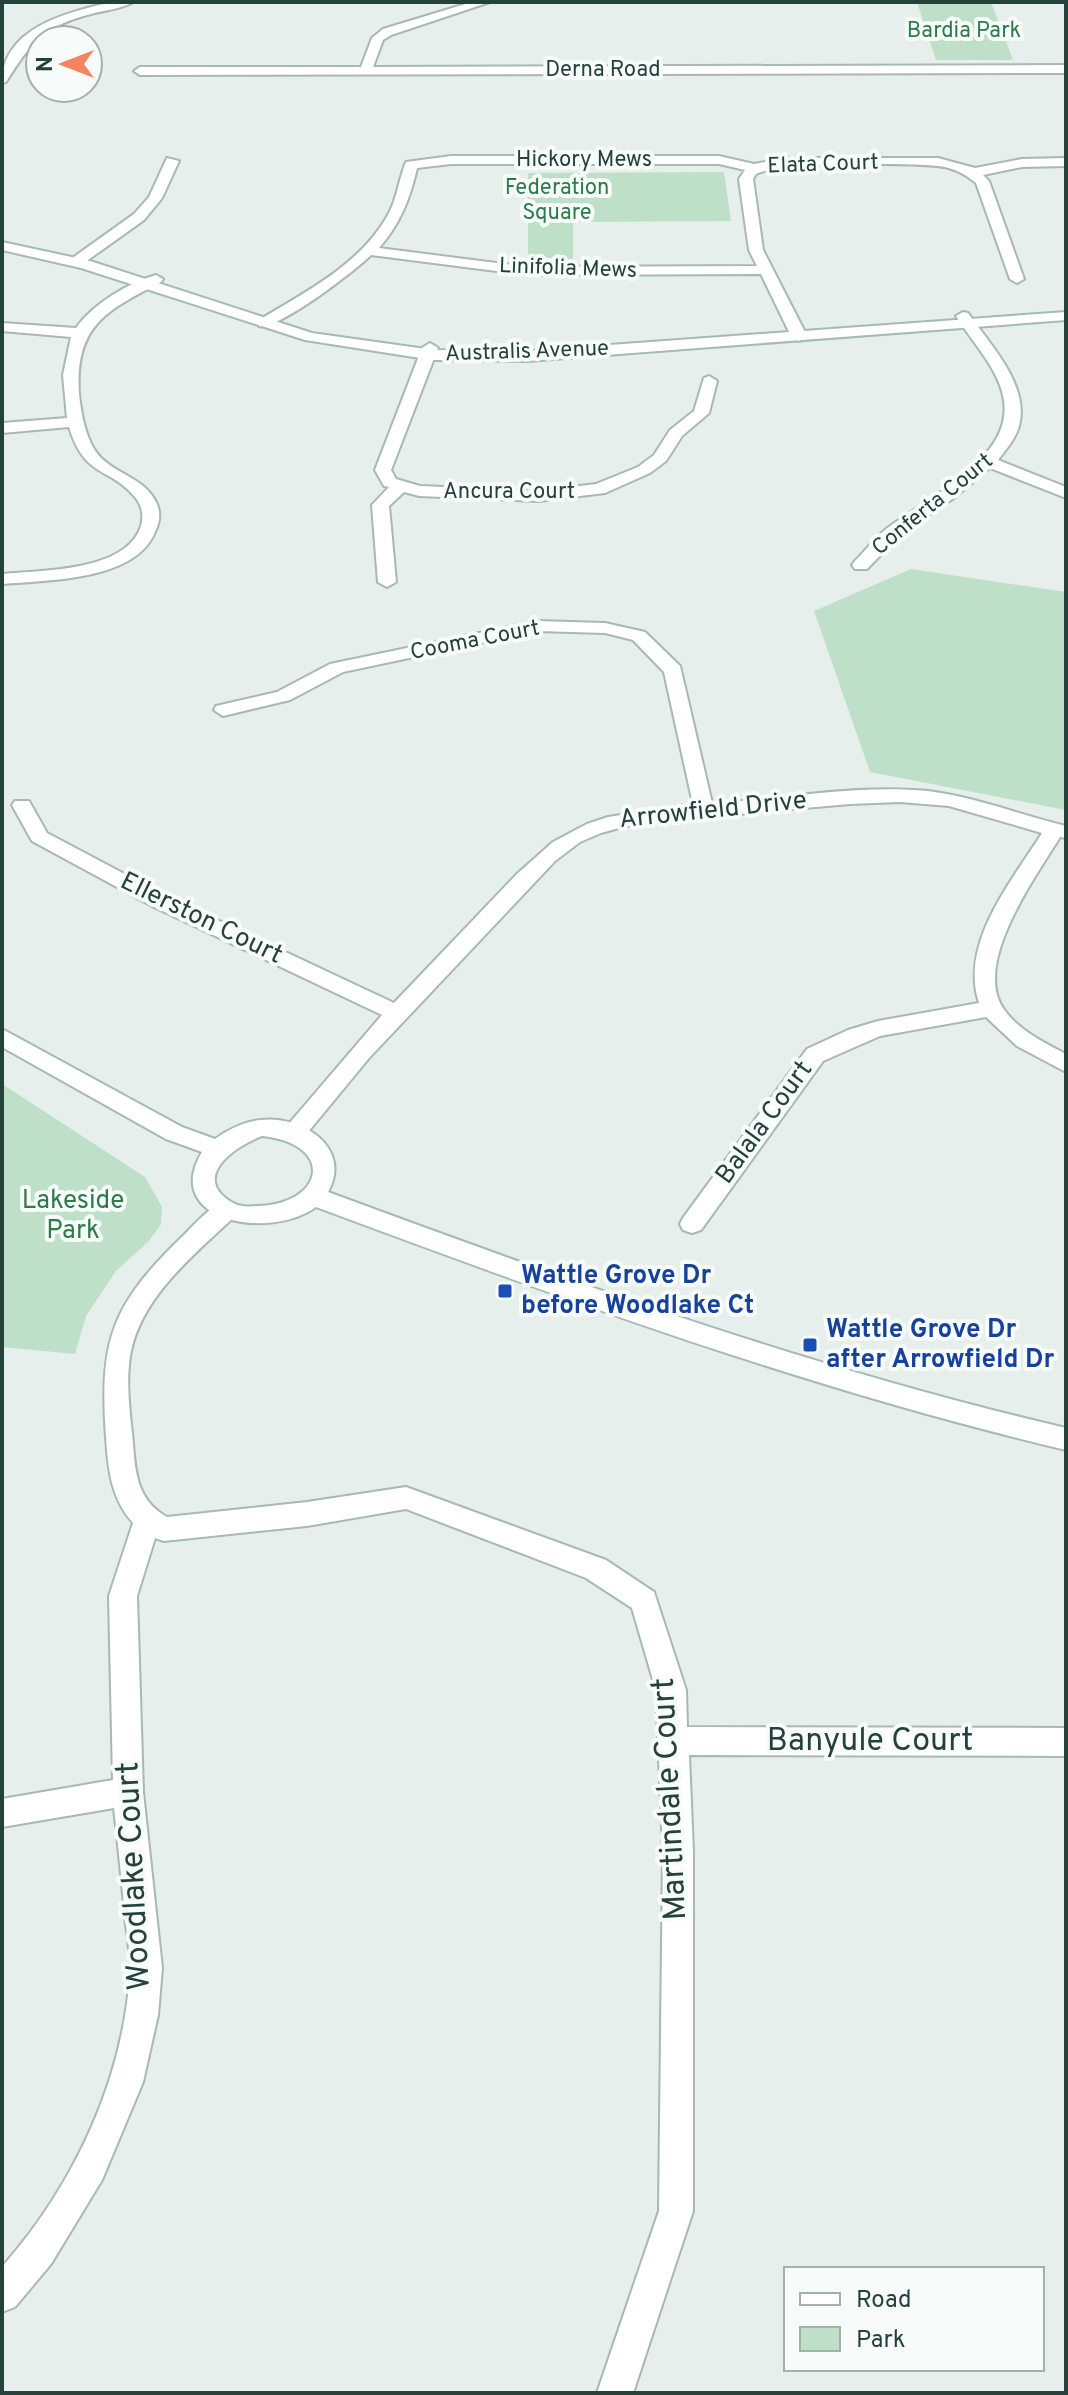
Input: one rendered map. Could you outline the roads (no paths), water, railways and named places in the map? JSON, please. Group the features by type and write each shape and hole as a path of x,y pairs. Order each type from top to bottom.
{"street":[{"path":"4,72 28,38 46,27 62,19 127,2"},
{"path":"366,70 378,38 387,32 484,2"},
{"name":"Derna Road","path":"140,71 1066,69"},
{"name":"Hickory Mews","path":"371,251 402,204 411,165 451,160 710,159 755,168"},
{"path":"81,259 123,231 147,207 159,191 172,161"},
{"name":"Elata Court","path":"797,332 754,241 746,186 747,174 755,168 787,162 926,162 949,163 975,172 1022,163 1066,162"},
{"path":"975,172 982,181 1017,279"},
{"name":"Australis Avenue","path":"2,240 81,259 322,340 428,351 527,356 797,332 1066,316"},
{"name":"Australis Avenue","path":"2,246 81,259"},
{"path":"269,320 326,286 371,251"},
{"name":"Linifolia Mews","path":"371,251 527,271 766,270"},
{"path":"2,579 80,569 117,560 138,548 145,536 151,522 150,509 140,491 92,458 75,422 68,367 71,348 79,333 114,302 151,281"},
{"name":"Australis Avenue","path":"965,320 1066,309"},
{"name":"Conferta Court","path":"861,565 887,537 989,462 1009,434 1014,411 1001,375 965,320"},
{"path":"2,327 79,333"},
{"path":"387,582 380,505 399,487 384,476 384,464 428,351"},
{"name":"Ancura Court","path":"399,487 419,491 539,496 580,493 617,483 653,464 676,433 696,419 701,413 709,381"},
{"path":"2,428 75,422"},
{"path":"989,462 1066,493"},
{"name":"Cooma Court","path":"223,710 283,696 337,668 537,626 605,628 639,636 673,670 704,810"},
{"name":"Arrowfield Drive","path":"295,1132 322,1096 397,1013 550,854 599,826 633,816 816,799 948,800 1060,831"},
{"name":"Ellerston Court","path":"22,805 39,837 159,901 397,1013"},
{"path":"1060,831 987,945 983,971 992,1009 1009,1028 1066,1064"},
{"name":"Balala Court","path":"692,1224 815,1055 835,1041 865,1032 992,1009"},
{"path":"2,1037 174,1133 216,1148"},
{"path":"261,1128 295,1132 317,1148 323,1159 321,1184 313,1196 299,1206 272,1215 243,1215 226,1210 207,1192 203,1181 208,1158 216,1148 244,1131 261,1128"},
{"path":"313,1196 610,1306 781,1364 1066,1439"},
{"path":"147,1521 130,1502 122,1475 116,1381 121,1339 144,1295 158,1276 226,1210"},
{"name":"Martindale Court","path":"147,1521 164,1529 307,1514 406,1498 553,1550 596,1569 644,1601 671,1690 674,1741 678,1852 676,2211 615,2393"},
{"name":"Woodlake Court","path":"2,2294 39,2252 90,2168 126,2082 142,2015 146,1968 128,1792 123,1596 147,1521"},
{"name":"Banyule Court","path":"674,1741 1066,1742"},
{"path":"2,1813 128,1792"}],"place":[{"name":"Wattle Grove Dr before Woodlake Ct","path":"505,1291"},
{"name":"Wattle Grove Dr after Arrowfield Dr","path":"810,1345"}],"park label":[{"name":"Bardia Park","path":"964,31"},
{"name":"Federation Square","path":"557,200"},
{"name":"Lakeside Park","path":"73,1216"}]}
